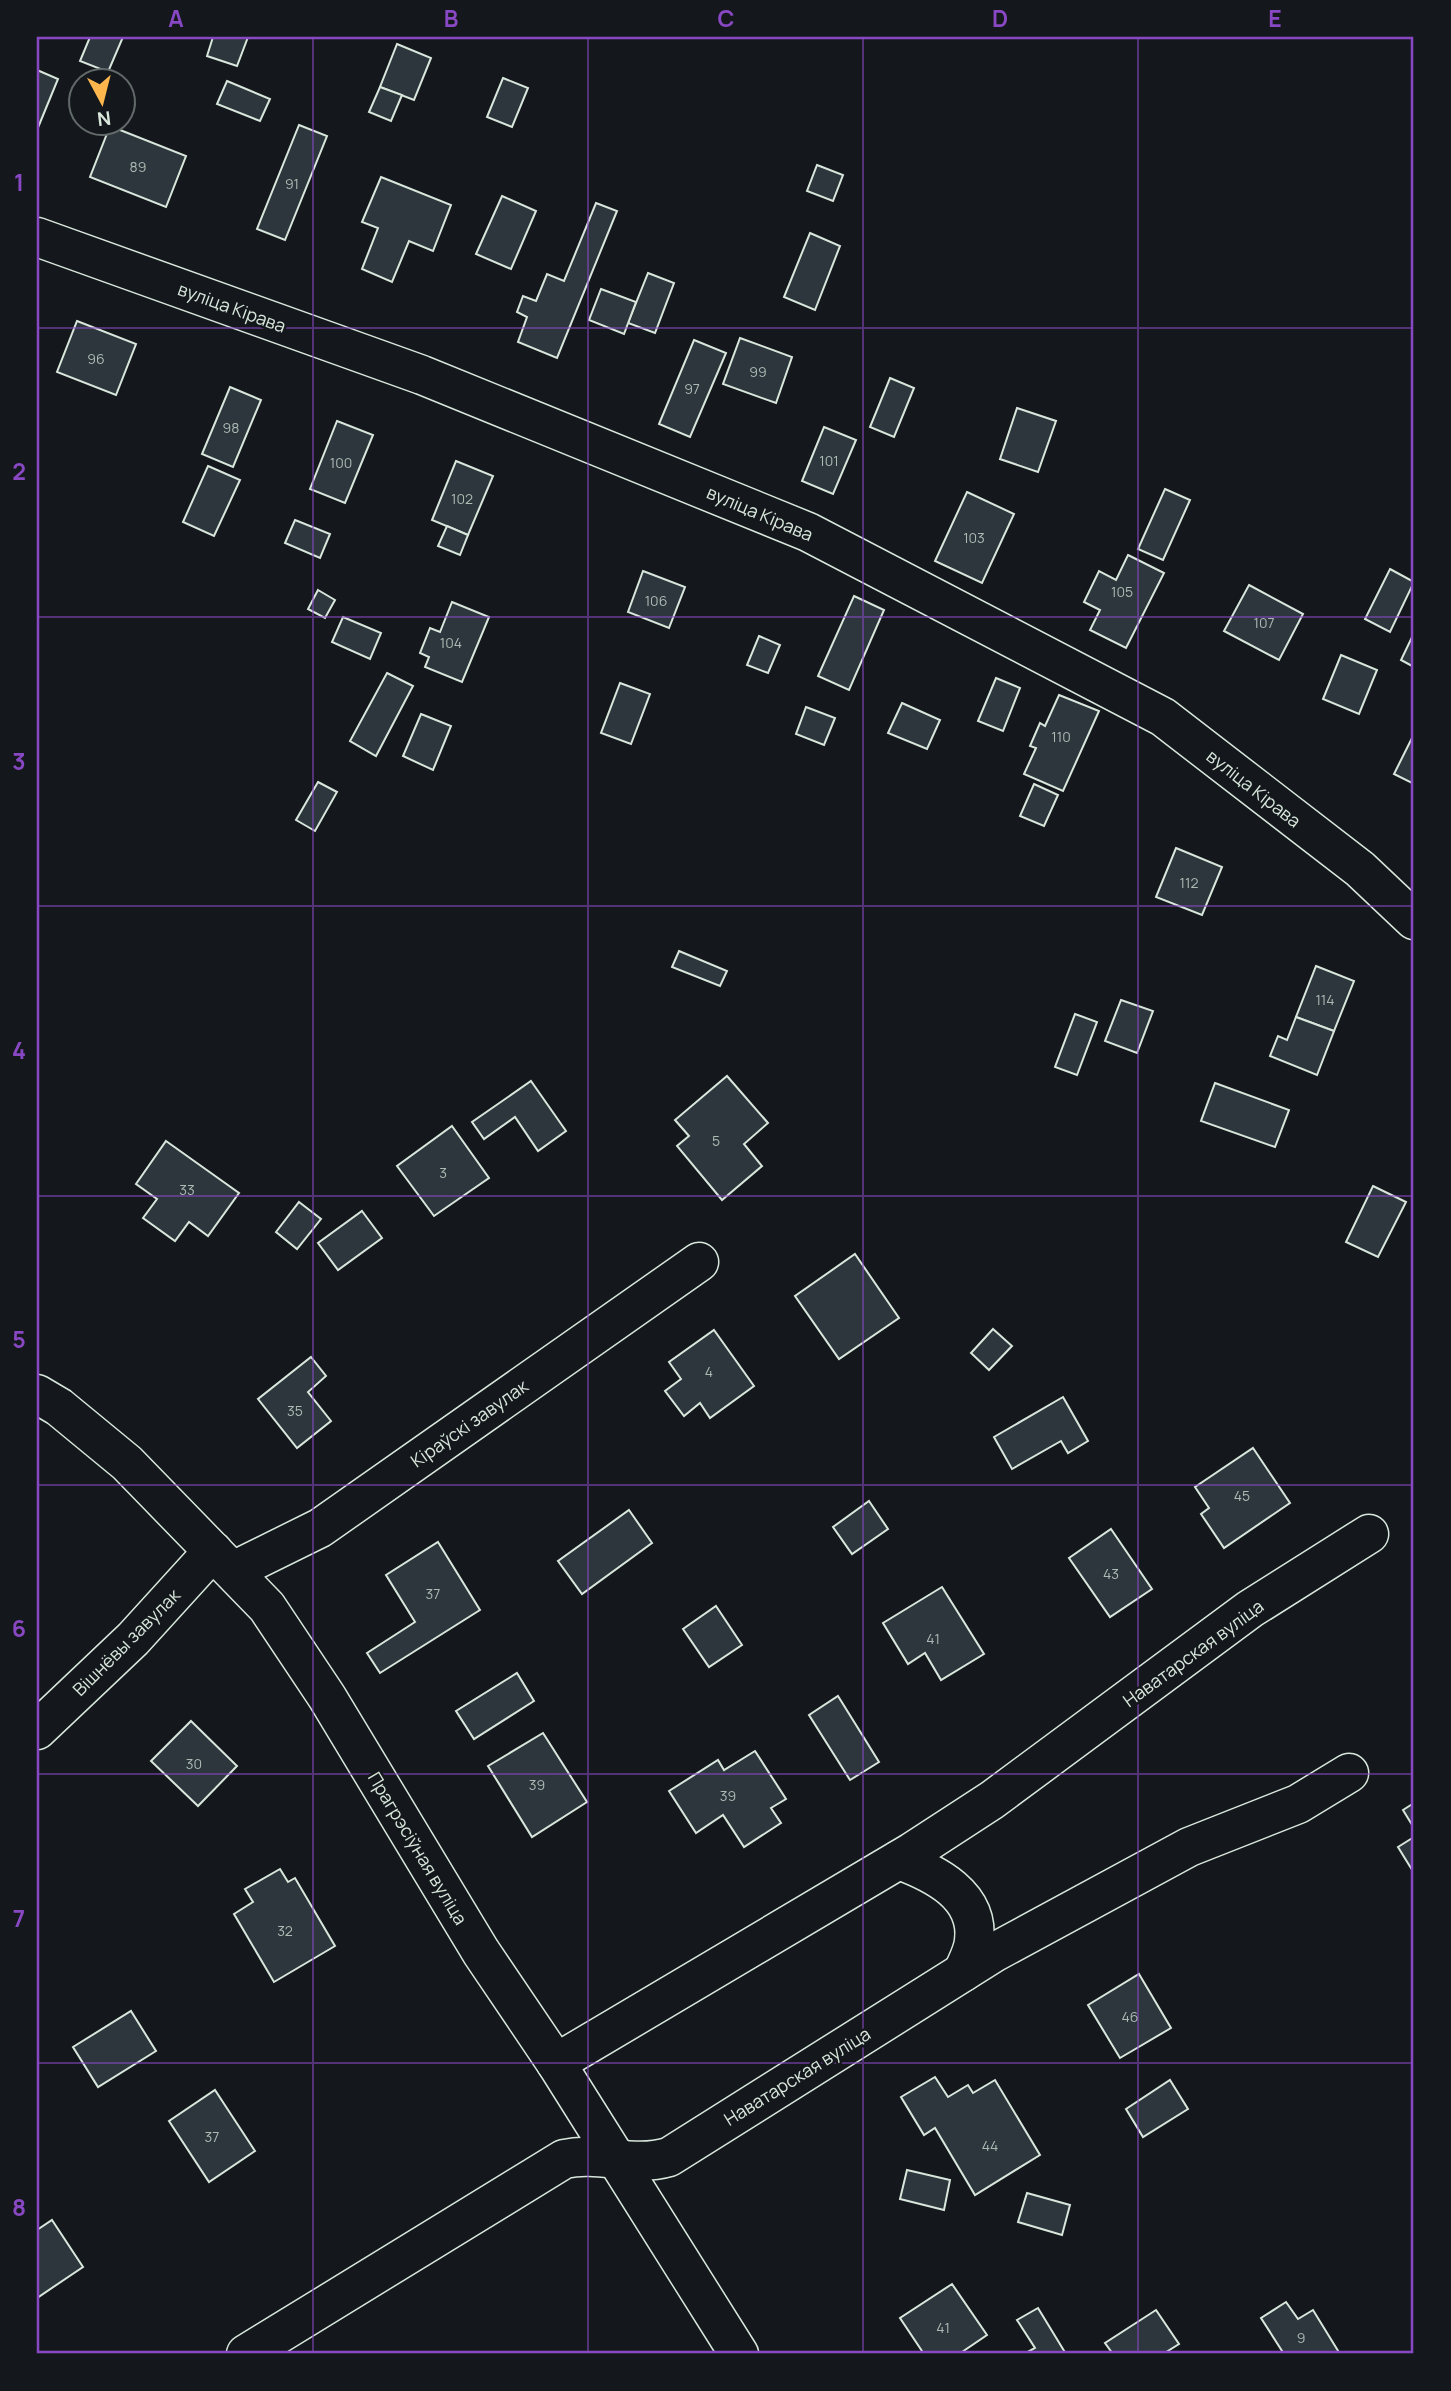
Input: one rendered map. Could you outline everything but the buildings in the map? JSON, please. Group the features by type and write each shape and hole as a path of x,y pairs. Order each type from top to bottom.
{"street":[{"name":"вуліца Кірава","path":"37,237 422,375 808,532 1163,717 1360,869 1414,920"},
{"name":"Кіраўскі завулак","path":"223,1561 320,1528 699,1262"},
{"name":"Прагрэсіўная вуліца","path":"37,1394 59,1407 127,1463 267,1607 319,1685 481,1952 556,2063 615,2161 739,2354"},
{"name":"Наватарская вуліца","path":"556,2063 899,1860 992,1800 1250,1609 1369,1534"},
{"name":"Вішнёвы завулак","path":"37,1730 133,1639 223,1561"},
{"name":"Наватарская вуліца","path":"246,2354 564,2159 580,2155 641,2163 669,2157 963,1972 1189,1847 1298,1804 1349,1773"},
{"path":"899,1860 942,1877 966,1906 975,1931 974,1945 963,1972"}]}
